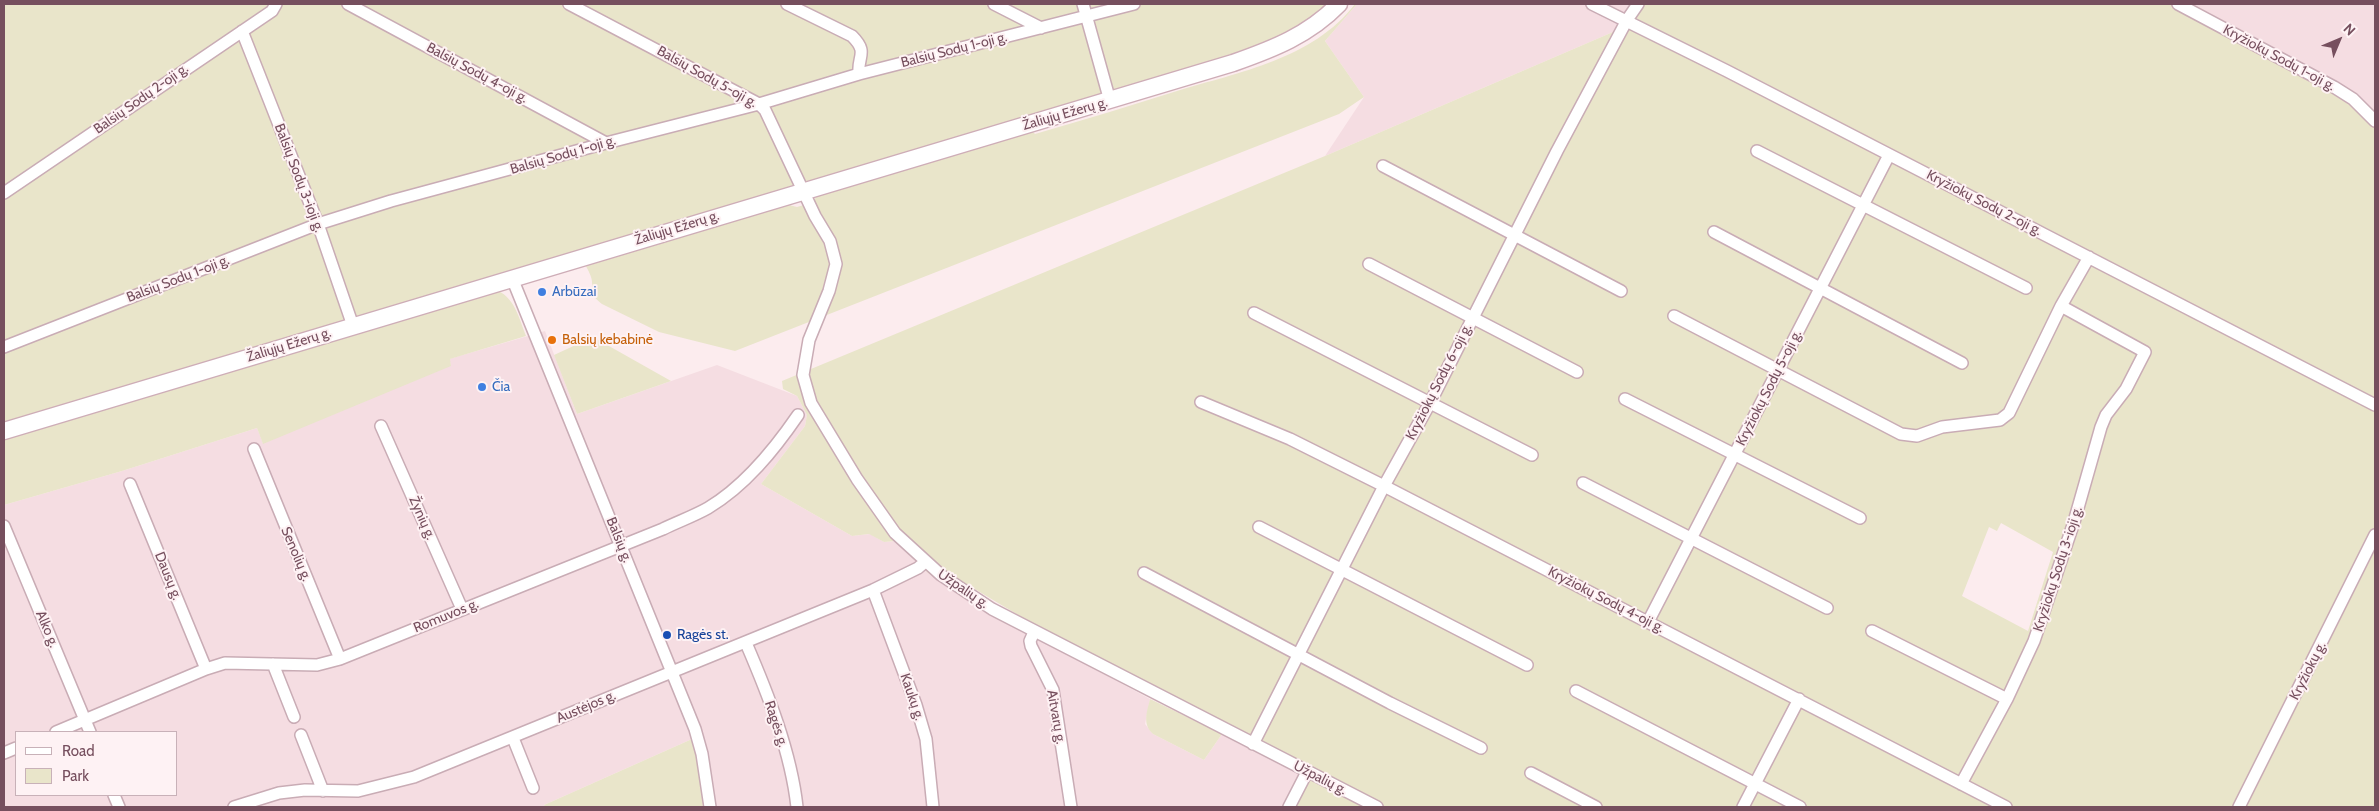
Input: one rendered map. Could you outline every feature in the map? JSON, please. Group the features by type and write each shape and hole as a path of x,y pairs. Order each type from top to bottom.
{"main road":[{"name":"Žaliųjų Ežerų g.","path":"4,431 804,190 1110,101 1272,49 1314,27 1339,4"}],"street":[{"name":"Balsių Sodų 2-oji g.","path":"4,192 272,11 276,4"},
{"name":"Balsių Sodų 4-oji g.","path":"348,4 606,143"},
{"name":"Balsių Sodų 5-oji g.","path":"569,4 759,104 770,119 804,190"},
{"path":"787,4 852,36 863,53 859,74"},
{"path":"994,4 1042,28"},
{"path":"1083,4 1088,16 1110,101"},
{"name":"Balsių Sodų 1-oji g.","path":"4,347 318,224 391,201 759,104 859,74 1134,4"},
{"name":"Kryžiokų Sodų 2-oji g.","path":"1592,4 1627,20 2375,405"},
{"path":"1627,20 1638,4"},
{"name":"Kryžiokų Sodų 1-oji g.","path":"2178,4 2334,87 2353,99 2375,121"},
{"name":"Kryžiokų Sodų 6-oji g.","path":"1253,744 1384,486 1430,403 1471,318 1627,20"},
{"name":"Balsių Sodų 3-ioji g.","path":"242,31 318,224 353,326"},
{"path":"1757,151 2026,288"},
{"name":"Kryžiokų Sodų 5-oji g.","path":"1648,622 1890,155"},
{"path":"1383,166 1621,291"},
{"name":"Užpalių g.","path":"804,190 815,216 830,241 836,264 829,291 810,340 803,375 811,403 894,533 925,562 973,598 1034,632 1377,807"},
{"path":"1714,232 1962,363"},
{"path":"1674,316 1908,436 1942,427 2000,420 2009,413 2062,306 2089,258"},
{"path":"1369,264 1577,372"},
{"name":"Balsių g.","path":"512,278 695,729 702,754 710,807"},
{"name":"Kryžiokų Sodų 3-ioji g.","path":"1961,784 2007,699 2034,641 2106,415 2126,389 2145,352 2062,306"},
{"path":"1254,313 1532,455"},
{"path":"1625,399 1860,518"},
{"name":"Kryžiokų Sodų 4-oji g.","path":"1201,402 1290,438 2006,807"},
{"name":"Romuvos g.","path":"58,731 206,669 225,663 317,666 662,529 720,500 752,471 798,415"},
{"name":"Žynių g.","path":"382,426 462,610"},
{"name":"Senolių g.","path":"254,450 340,658"},
{"path":"1583,483 1827,608"},
{"name":"Dausų g.","path":"130,484 206,669"},
{"name":"Alko g.","path":"4,526 90,731"},
{"path":"1259,527 1527,665"},
{"name":"Kryžiokų g.","path":"2239,807 2375,535"},
{"name":"Austėjos g.","path":"234,807 279,793 323,790 358,791 414,777 873,590 918,568 925,562"},
{"path":"1144,573 1390,703 1481,748"},
{"name":"Kaukų g.","path":"873,590 916,705 926,739 933,807"},
{"path":"1872,631 2007,699"},
{"name":"Aitvarų g.","path":"1034,632 1030,639 1031,646 1053,690 1071,807"},
{"name":"Ragės g.","path":"746,643 774,715 789,766 798,807"},
{"path":"273,664 294,717"},
{"path":"1576,691 1800,807"},
{"path":"1743,807 1799,699"},
{"path":"301,735 323,790"},
{"path":"513,738 534,788"},
{"path":"1289,807 1307,772"},
{"path":"1531,773 1596,807"}],"shaded area":[{"path":"1357,4 1632,4 1613,32 1325,156 1364,97 1325,41"},
{"path":"2173,4 2375,4 2375,126"},
{"path":"545,331 577,414 717,365 797,396 807,415 805,426 761,484 852,536 870,534 884,542 895,541 928,573 965,599 1150,699 1145,724 1153,734 1204,760 1222,734 1300,774 1284,807 703,807 699,766 692,739 544,805 545,807 4,807 4,505 122,471 257,428 263,443 451,365 449,359"}],"green space":[{"path":"4,4 1333,4 1287,38 1169,76 775,191 4,425"},
{"path":"1357,4 1325,41 1364,97 1339,114 735,351 659,332 602,304 593,294 591,278 586,266 789,205 797,207 814,202 816,196 1031,130 1035,134 1249,70 1297,51 1318,38 1338,23"},
{"path":"1632,4 2173,4 2350,100 2375,126 2375,807 1284,807 1305,766 1045,631 973,588 965,599 928,573 895,541 884,542 869,534 852,536 761,484 805,426 807,415 797,396 783,389 782,381 1325,156 1613,32","holes":["2001,523 2053,552 2028,631 1962,596 1989,527 1997,531"]},
{"path":"498,291 504,294 513,304 526,336 450,359 451,366 263,444 257,428 122,471 4,505 4,437"},
{"path":"593,337 671,381 577,414 554,355"},
{"path":"1150,699 1222,734 1204,760 1153,734 1146,722"},
{"path":"692,739 699,766 703,807 545,807 544,805"}],"place":[{"name":"Arbūzai","path":"542,292"},
{"name":"Balsių kebabinė","path":"552,340"},
{"name":"Čia","path":"482,387"},
{"name":"Ragės st.","path":"667,635"}]}
